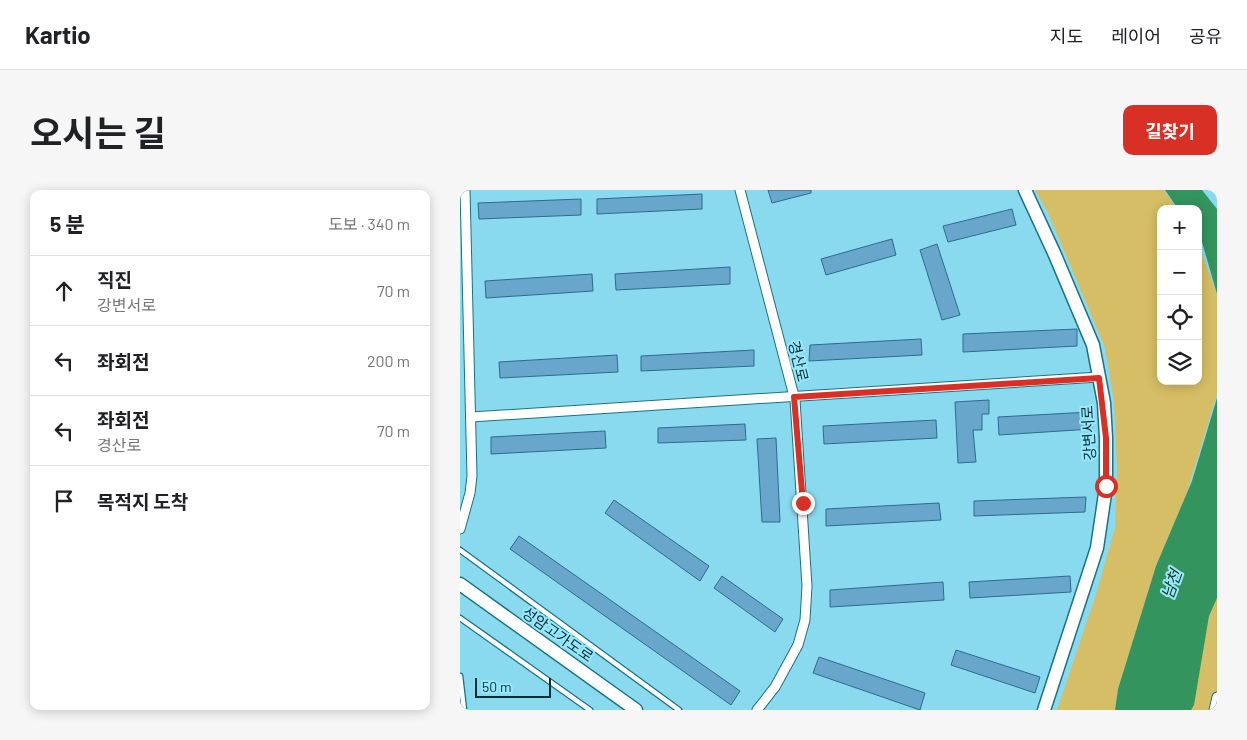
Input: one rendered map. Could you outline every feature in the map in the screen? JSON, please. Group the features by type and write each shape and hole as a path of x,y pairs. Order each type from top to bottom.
{"street":[{"path":"460,529 470,492 472,476 465,190"},
{"name":"경산로","path":"740,190 794,397 803,503 807,606 802,634 791,662 757,710"},
{"name":"강변서로","path":"1025,190 1055,255 1093,346 1106,438 1103,512 1097,548 1044,710"},
{"path":"471,417 1099,378"},
{"name":"성암고가도로","path":"460,584 636,710"},
{"path":"1214,710 1217,696"}],"lane":[{"path":"460,550 680,710"},
{"path":"460,618 590,710"},
{"path":"460,676 464,710"}],"shaded area":[{"path":"1035,190 1164,190 1174,205 1157,205 1157,385 1202,385 1202,254 1217,294 1217,394 1186,495 1156,566 1118,689 1115,710 1057,710 1096,594 1115,528 1117,469 1114,403 1105,348 1048,213"},
{"path":"1217,596 1217,697 1214,710 1191,710 1209,616"}],"water":[{"path":"1165,190 1202,190 1217,209 1217,294 1202,242 1202,205 1175,205"},
{"name":"남천","path":"1217,398 1217,598 1209,616 1194,705 1191,710 1115,710 1118,689 1156,566 1192,481"}],"building":[{"path":"768,190 811,190 811,193 772,203"},
{"path":"702,194 702,209 597,214 597,199"},
{"path":"581,199 581,215 479,219 478,203"},
{"path":"1012,209 1016,225 948,242 943,226"},
{"path":"892,239 896,255 826,275 821,259"},
{"path":"937,244 960,315 942,320 920,250"},
{"path":"730,267 730,284 616,290 615,274"},
{"path":"592,274 593,291 486,298 485,281"},
{"path":"1077,329 1077,346 963,352 963,334"},
{"path":"921,339 922,355 809,361 810,345"},
{"path":"754,350 754,366 641,371 641,356"},
{"path":"617,355 618,372 500,378 499,362"},
{"path":"989,400 989,414 982,414 982,430 973,430 976,462 958,463 955,402"},
{"path":"1090,412 1092,429 999,435 998,417"},
{"path":"936,420 937,438 824,444 823,426"},
{"path":"745,424 746,440 658,443 658,428"},
{"path":"605,431 606,448 491,454 491,437"},
{"path":"776,438 780,522 762,522 757,439"},
{"path":"1086,497 1085,512 974,516 974,501"},
{"path":"614,500 709,566 700,581 605,513"},
{"path":"939,503 941,520 826,526 826,509"},
{"path":"519,536 740,691 731,705 510,549"},
{"path":"722,576 783,619 775,632 714,588"},
{"path":"1070,576 1071,592 970,598 969,582"},
{"path":"943,582 944,600 830,607 830,590"},
{"path":"956,650 1040,677 1035,693 951,665"},
{"path":"819,657 925,693 920,710 813,673"}],"route":[{"path":"803,503 794,397 1099,378 1104,403 1106,486"}]}
